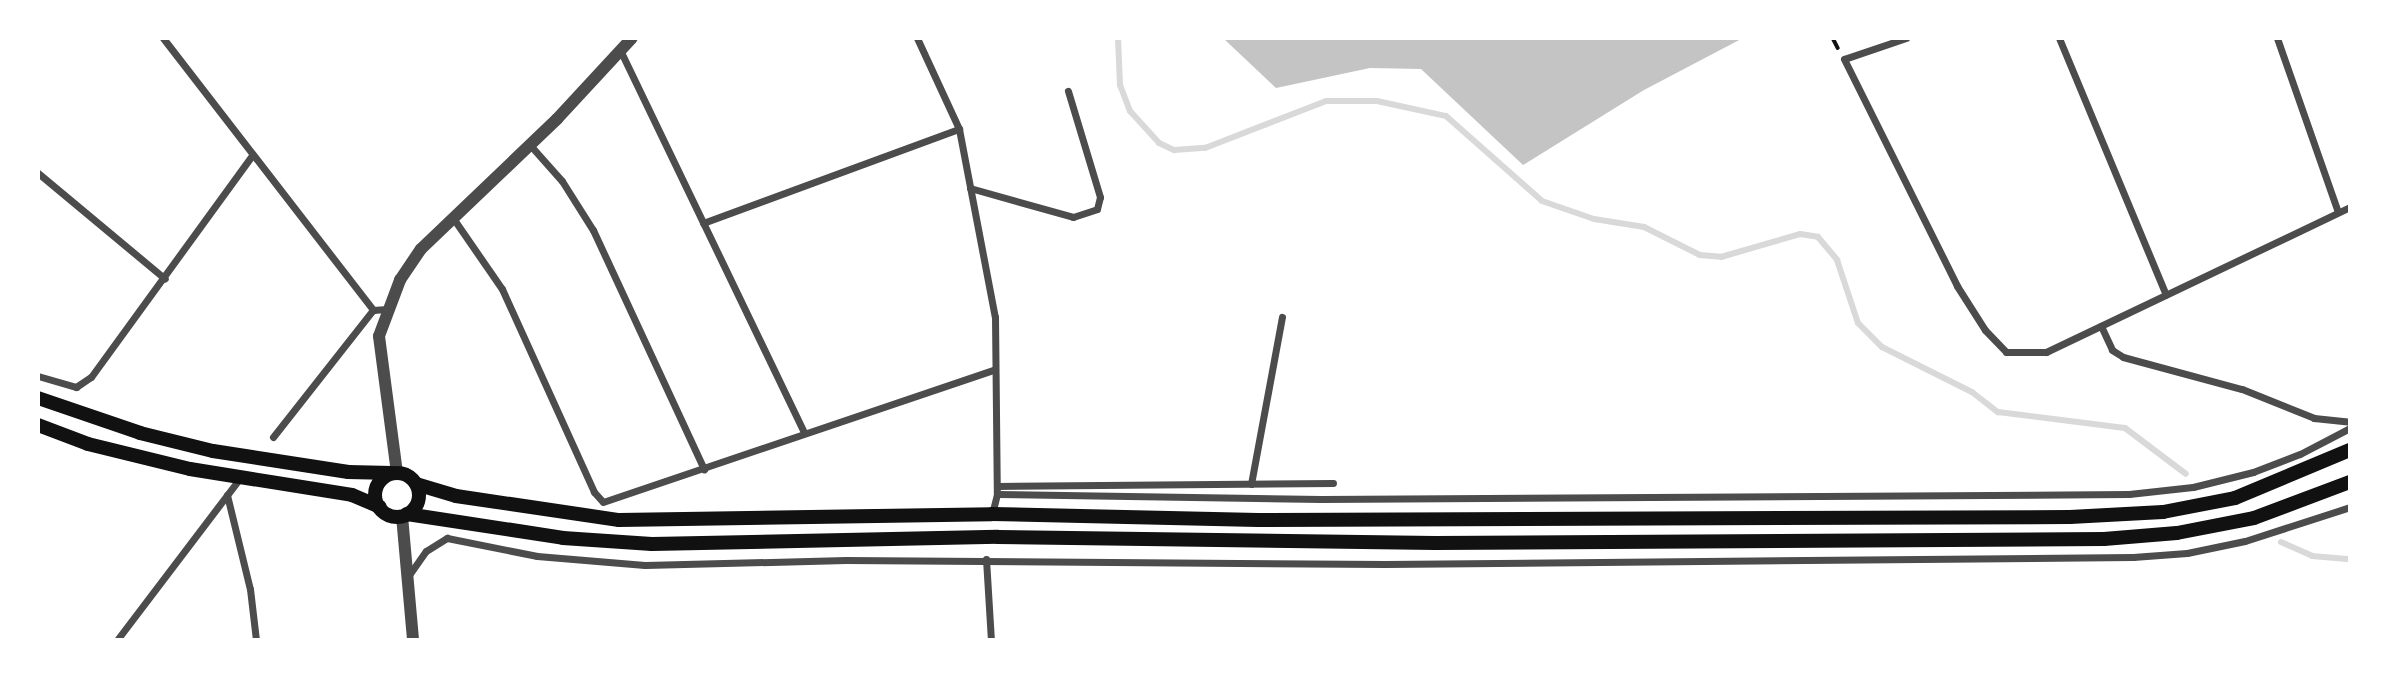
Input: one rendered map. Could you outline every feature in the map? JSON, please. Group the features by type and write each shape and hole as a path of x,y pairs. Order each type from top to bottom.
{"main road":[{"path":"38,398 140,433 213,451 348,472 394,473 416,484 456,496 606,519 992,514 1258,520 2127,515 2243,495 2350,450"},
{"path":"38,425 88,444 240,478 352,495 390,515 563,538 652,544 998,537 1422,543 2104,539 2185,532 2254,518 2350,482"},
{"path":"380,508 376,488 394,473"},
{"path":"404,515 418,502 416,484"}],"street":[{"path":"163,38 373,310"},
{"path":"394,473 379,336 387,309 410,264 453,218 530,145 632,38"},
{"path":"917,38 958,129 995,317 997,490 992,514"},
{"path":"1906,38 1844,59 1957,286 1985,330 2006,352 2035,354 2101,326 2350,207"},
{"path":"2059,38 2166,295"},
{"path":"2277,38 2338,212"},
{"path":"621,52 804,433"},
{"path":"970,188 1073,217 1097,209 1100,197 1068,92"},
{"path":"704,223 958,129"},
{"path":"530,145 562,181 593,230 704,470"},
{"path":"38,376 81,386 122,340 252,155"},
{"path":"38,173 165,279"},
{"path":"453,218 502,289 594,492 603,502 995,370"},
{"path":"273,437 373,310 387,309"},
{"path":"1251,484 1282,317"},
{"path":"2101,326 2112,350 2123,357 2242,389 2314,418 2350,422"},
{"path":"997,490 1321,499 2109,495 2171,490 2253,472 2300,454 2350,428"},
{"path":"117,639 240,478"},
{"path":"997,490 1333,483"},
{"path":"227,495 250,589 256,639"},
{"path":"407,577 426,551 447,538 537,556 624,564 986,559 1385,564 2133,557 2187,553 2245,541 2350,507"},
{"path":"404,515 413,639"},
{"path":"986,559 991,639"}],"building":[{"path":"1223,38 1743,38 1644,90 1523,165 1421,69 1370,68 1276,88"}],"waterway":[{"path":"1118,38 1120,85 1130,111 1159,143 1174,150 1205,148 1326,101 1377,101 1446,116 1542,201 1594,219 1644,227 1700,255 1721,257 1800,234 1818,237 1837,260 1858,323 1882,347 1972,392 1998,412 2125,428 2186,474"},
{"path":"2281,542 2312,556 2350,559"}]}
